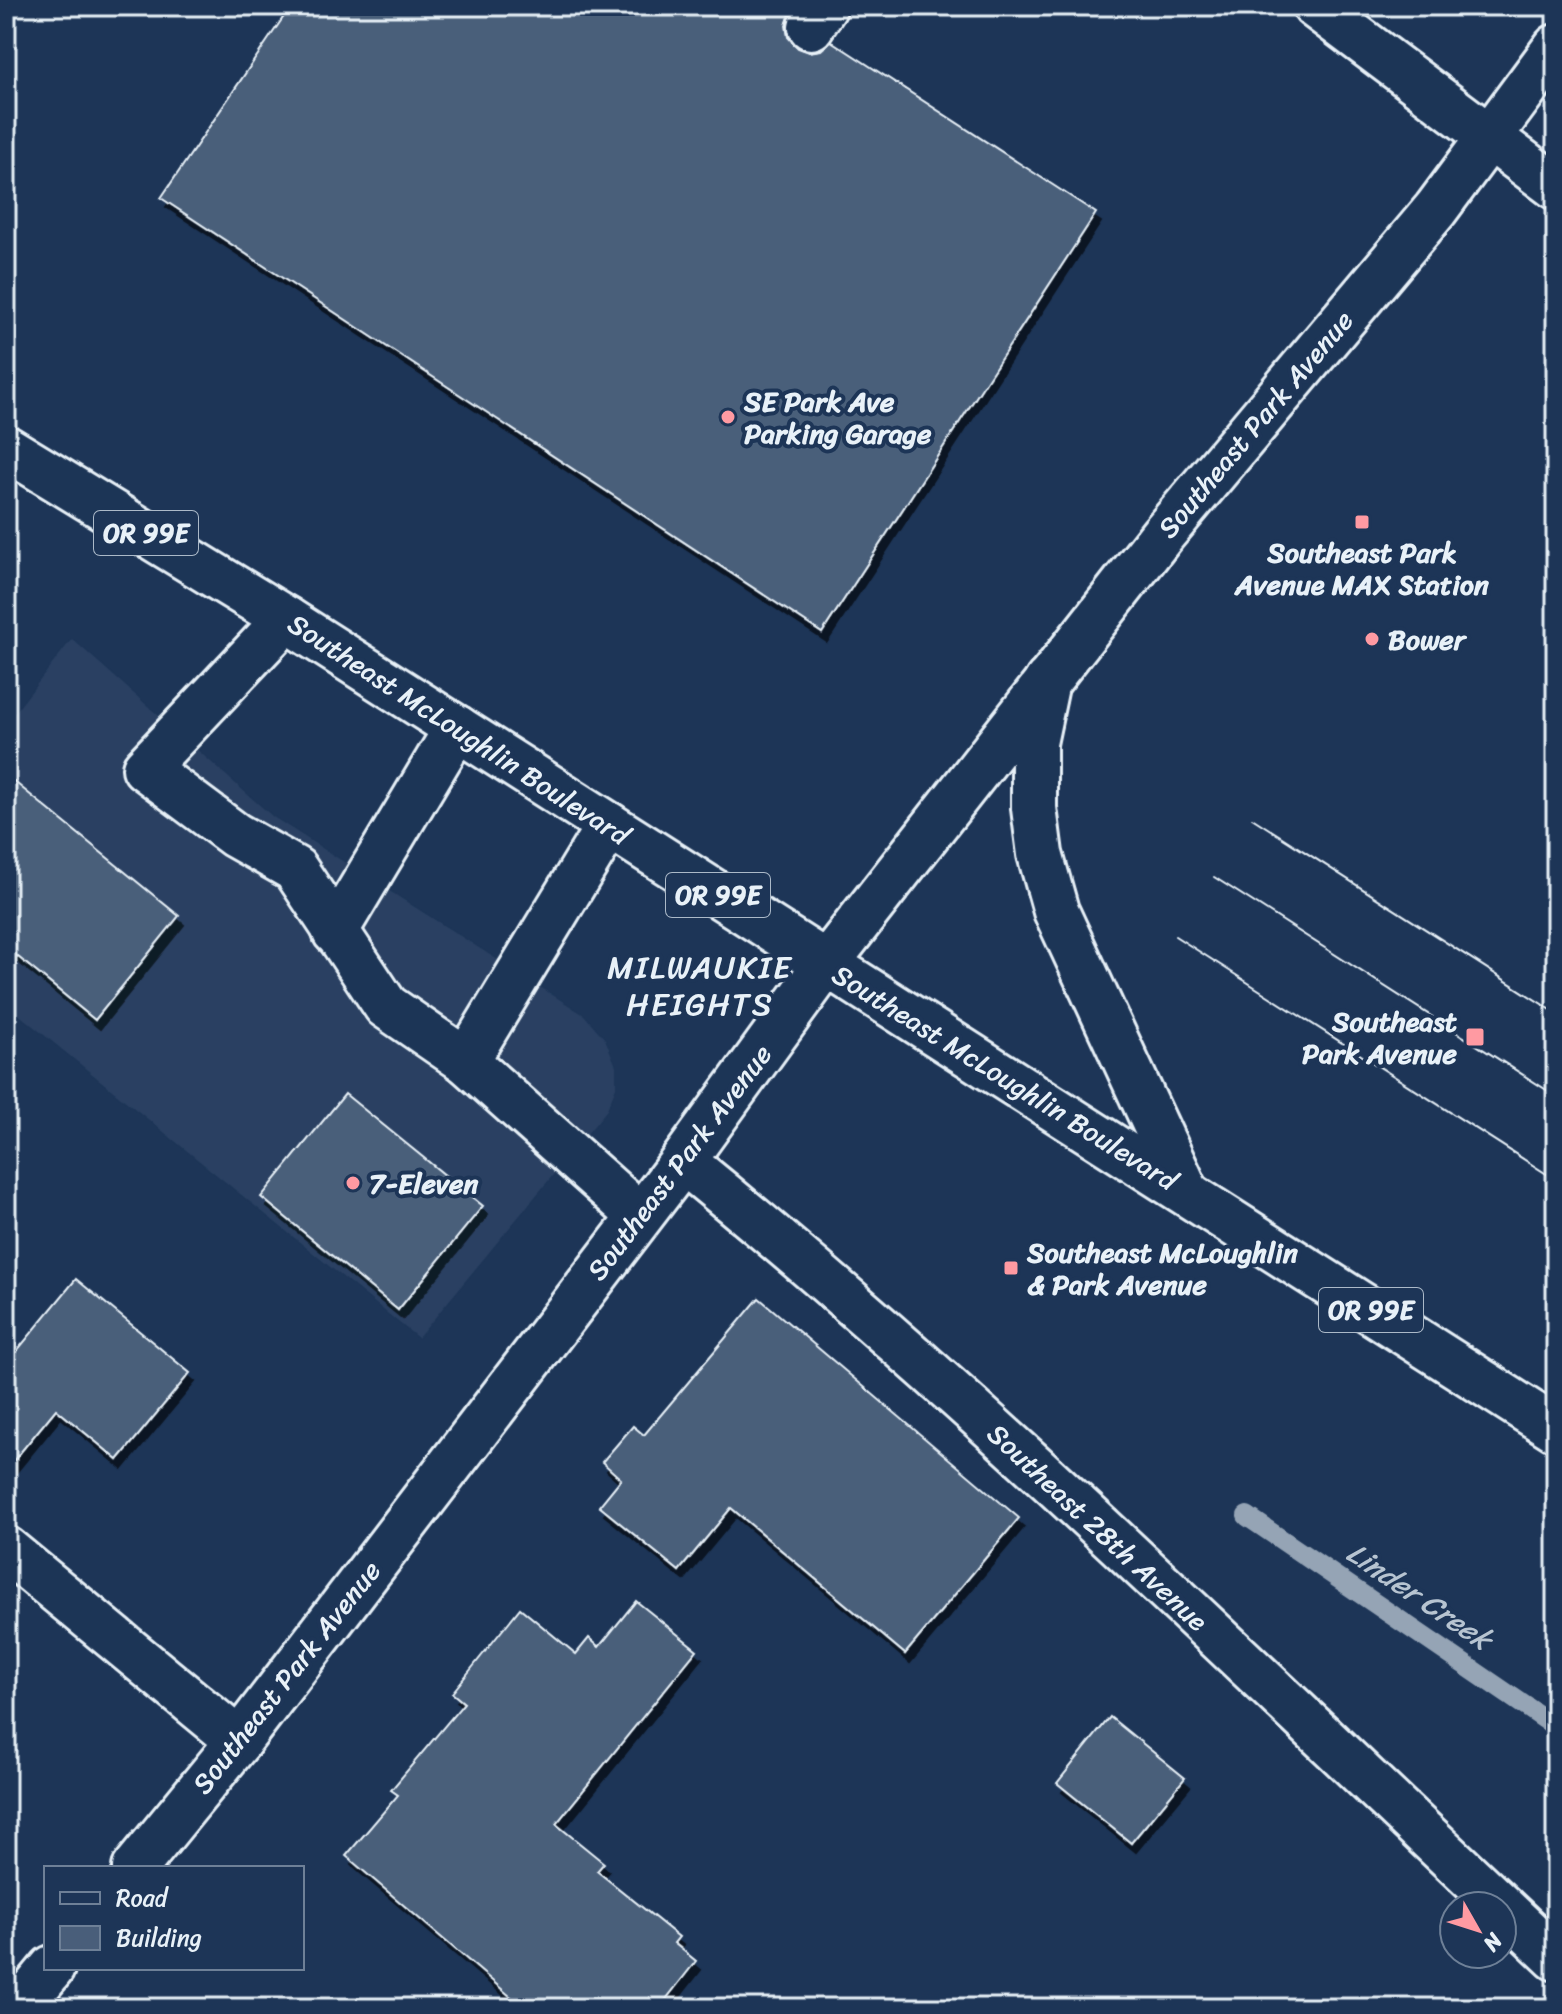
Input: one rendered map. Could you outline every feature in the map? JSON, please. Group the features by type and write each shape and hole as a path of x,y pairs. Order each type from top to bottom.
{"main road":[{"path":"1315,6 1488,139 1556,187"},
{"name":"Southeast Park Avenue","path":"137,1866 239,1741 683,1161 826,964 1183,510 1436,209 1556,47"},
{"name":"Southeast McLoughlin Boulevard","path":"6,448 286,619 1556,1429"},
{"path":"286,619 145,768 235,835 295,869 386,1006 466,1061 640,1216"},
{"path":"1047,681 1034,743 1034,808 1040,854 1056,911 1186,1191"},
{"path":"335,932 457,728"},
{"path":"466,1061 609,825"},
{"name":"Southeast 28th Avenue","path":"683,1161 764,1227 1048,1477 1485,1890"},
{"path":"6,1549 239,1741"},
{"name":"Southeast 28th Avenue","path":"1518,1921 1556,1958"},
{"path":"19,2008 50,1970"}],"shaded area":[{"path":"72,639 273,817 584,1015 605,1039 616,1066 616,1087 606,1111 418,1338 6,1004 6,724"}],"building":[{"name":"SE Park Ave Parking Garage","path":"291,6 778,6 790,14 786,25 788,37 798,48 809,52 821,50 831,41 1096,213 822,633 161,198"},
{"path":"6,775 179,916 95,1020 6,947"},
{"path":"345,1094 483,1206 398,1310 261,1197"},
{"path":"76,1279 190,1373 118,1460 56,1409 6,1470 6,1364"},
{"path":"759,1298 1019,1518 905,1654 731,1508 679,1571 599,1506 621,1479 602,1462 633,1426 644,1435"},
{"path":"636,1601 697,1650 556,1824 604,1863 597,1871 679,1937 674,1943 696,1961 659,2008 524,2008 346,1856 398,1795 391,1790 464,1703 452,1693 520,1608 576,1654 589,1638 599,1647"},
{"path":"1110,1717 1185,1778 1131,1843 1057,1783"}],"waterway":[{"name":"Linder Creek","path":"1247,1516 1556,1727"}],"tram line":[{"path":"1252,818 1556,1013"},
{"path":"1214,877 1556,1096"},
{"path":"1175,936 1556,1180"}],"place":[{"name":"SE Park Ave Parking Garage","path":"728,417"},
{"name":"Southeast Park Avenue MAX Station","path":"1362,522"},
{"name":"Bower","path":"1372,639"},
{"name":"Southeast Park Avenue","path":"1475,1037"},
{"name":"7-Eleven","path":"353,1183"},
{"name":"Southeast McLoughlin & Park Avenue","path":"1011,1268"}],"district":[{"name":"MILWAUKIE HEIGHTS","path":"700,986"}]}
